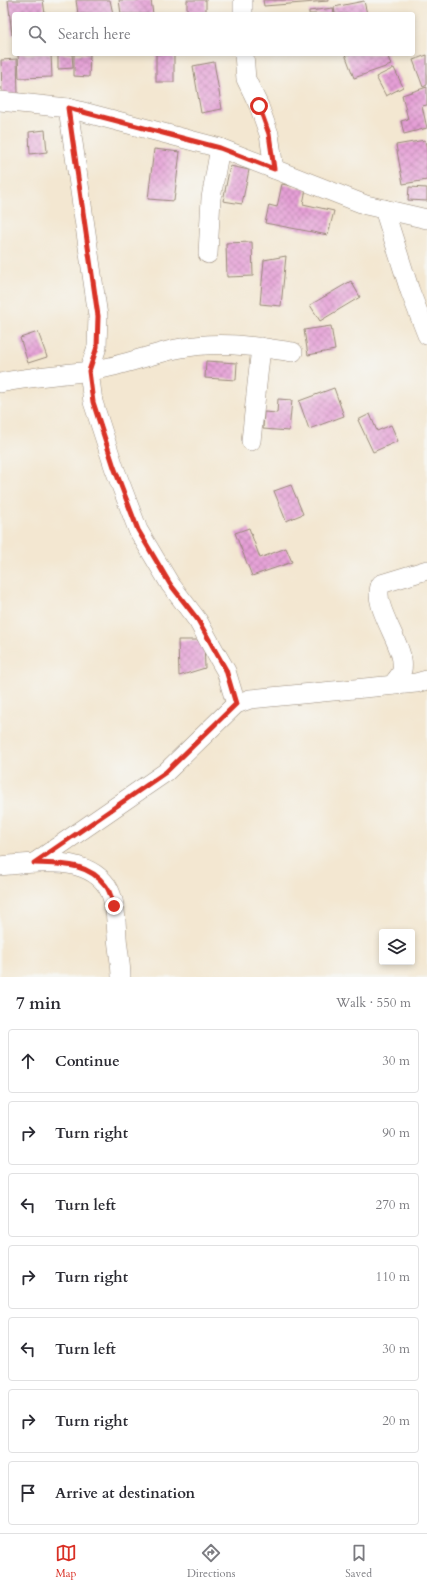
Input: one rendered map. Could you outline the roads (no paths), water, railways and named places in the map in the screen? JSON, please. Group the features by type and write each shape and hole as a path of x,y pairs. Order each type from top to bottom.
{"street":[{"path":"243,0 243,12"},
{"path":"244,56 246,79 259,106 269,134 274,169"},
{"path":"0,101 68,108 220,148 366,205 427,218"},
{"path":"68,108 98,316 97,347 89,371 93,402 114,467 138,530 170,584 198,620 226,670 236,704"},
{"path":"208,254 211,198 220,148"},
{"path":"384,209 410,291 427,335"},
{"path":"0,383 89,371 131,363 175,349 206,345 241,344 293,352"},
{"path":"251,441 261,347"},
{"path":"392,685 402,671 403,661 383,608 378,589 381,584 427,570"},
{"path":"34,863 166,772 236,704 250,699 392,685 427,680"},
{"path":"0,866 34,863 71,865 94,874 107,887 114,906 121,977"}]}
